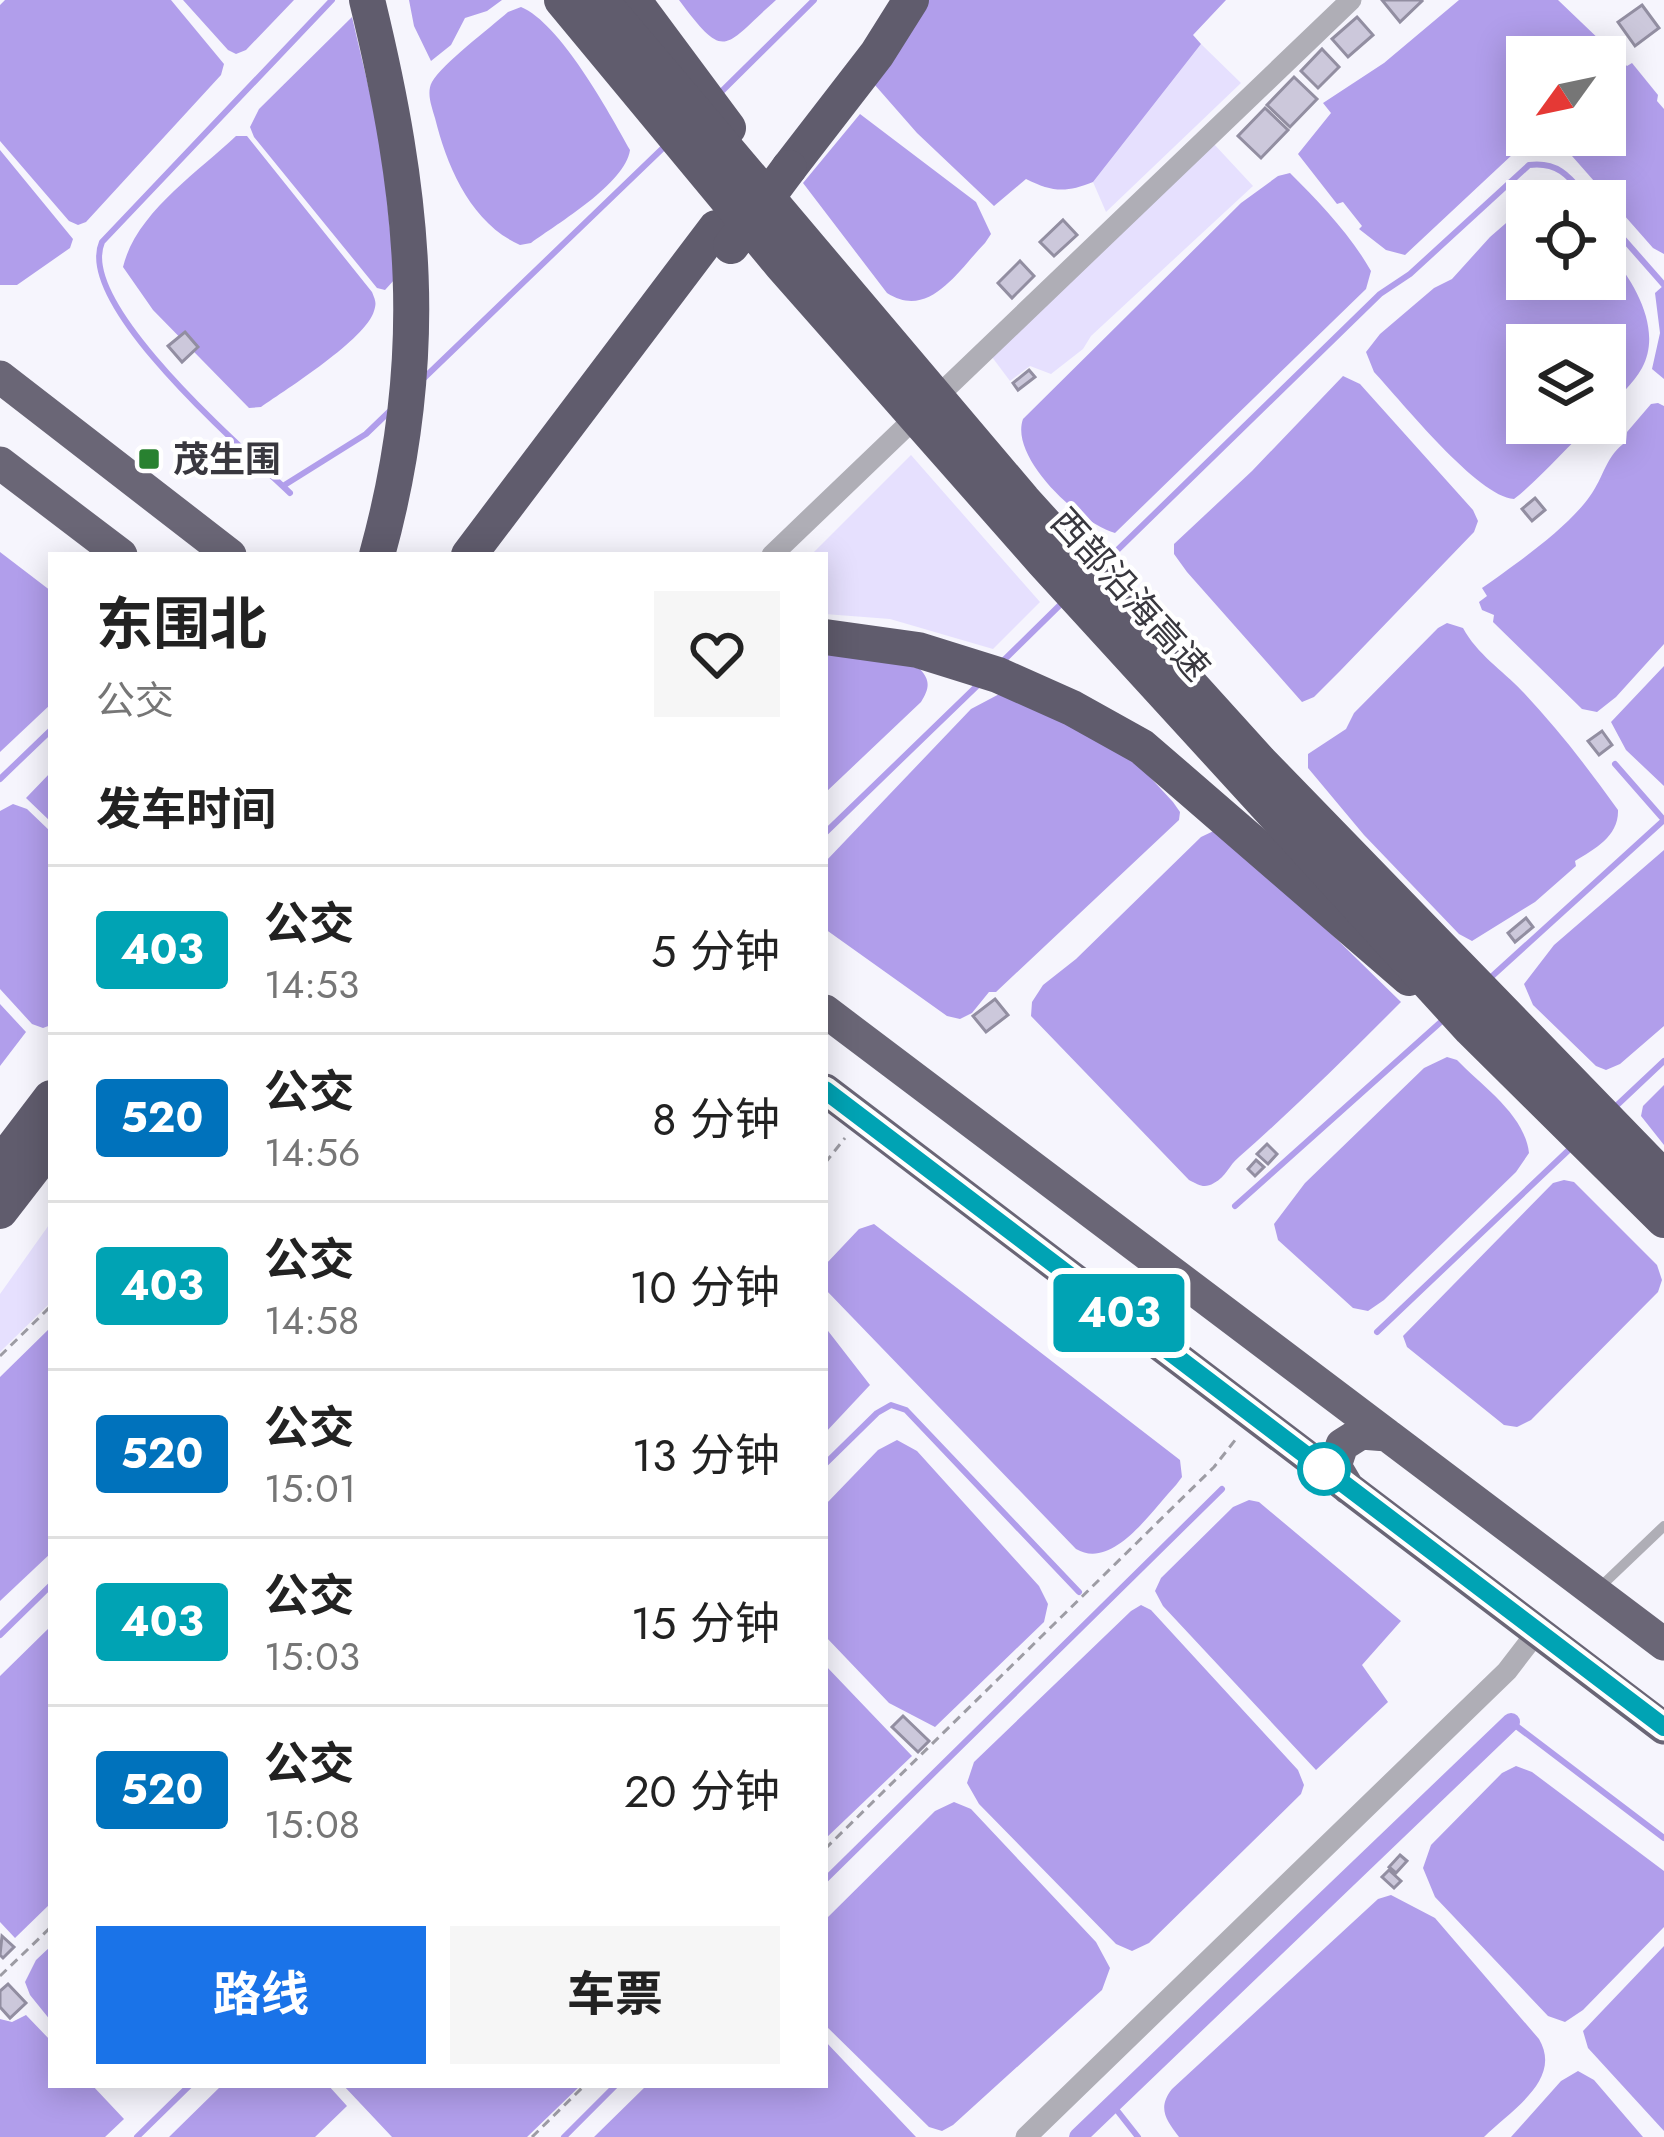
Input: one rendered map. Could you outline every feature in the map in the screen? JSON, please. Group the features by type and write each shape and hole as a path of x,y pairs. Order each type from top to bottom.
{"highway":[{"path":"367,0 402,164 413,273 410,383 395,492 378,552"},
{"name":"西部沿海高速","path":"562,0 781,264 936,440 1471,1029 1664,1220"},
{"name":"西部沿海高速","path":"600,0 1023,500 1261,762 1664,1178"},
{"path":"633,0 742,151 750,179"},
{"path":"471,552 865,34 884,0"},
{"path":"501,552 878,54 911,0"},
{"path":"0,377 226,552"},
{"path":"0,463 118,552"},
{"path":"828,637 918,650 998,675 1142,747 1315,901 1471,1029"},
{"path":"828,1013 1664,1644"},
{"path":"828,1092 1664,1727"},
{"path":"0,1165 48,1102"},
{"path":"0,1211 48,1148"},
{"path":"1348,1488 1335,1466 1342,1444 1361,1433 1387,1436"}],"street":[{"path":"775,552 1351,0"},
{"path":"1026,2137 1507,1671 1538,1632"}],"lane":[{"path":"1595,1592 1664,1526"}],"path":[{"path":"828,1159 861,1118"},
{"path":"0,1356 48,1309"},
{"path":"828,1846 1214,1467 1254,1416"},
{"path":"0,1976 48,1930"},
{"path":"532,2137 581,2088"}],"shaded area":[{"path":"5,0 171,0 224,64 221,75 86,222 78,225 69,221 0,141 0,5"},
{"path":"183,0 294,0 246,50 236,54"},
{"path":"409,0 502,0 465,18 451,45 431,61 414,26"},
{"path":"679,0 776,0 725,41 707,33"},
{"path":"891,0 1226,0 1193,35 1201,44 1093,182 1059,190 1026,179 994,206 917,133 867,76"},
{"path":"1459,0 1558,0 1596,36 1506,36 1506,156 1511,156 1405,255 1386,250 1359,229 1362,226 1343,202 1337,204 1298,154 1331,113 1323,103 1384,63"},
{"path":"521,7 567,49 630,150 604,189 531,243 520,245 488,223 464,192 440,137 430,91 437,74 456,56 508,12"},
{"path":"352,17 381,140 395,279 385,290 377,288 250,127 259,109"},
{"path":"1201,44 1241,83 1106,212 1093,182"},
{"path":"1632,63 1664,109 1664,254 1626,217 1626,180 1593,180 1572,156 1626,156 1626,65"},
{"path":"860,114 976,202 991,234 953,279 929,297 902,300 887,293 803,183"},
{"path":"236,136 247,136 372,292 375,303 368,322 342,349 261,407 249,408 153,310 123,267 130,247 154,212"},
{"path":"1213,143 1253,186 1091,336 1083,349 1051,374 1030,366 1010,381 992,357"},
{"path":"0,150 73,239 70,248 17,285 0,285"},
{"path":"1290,173 1363,257 1371,271 1366,289 1115,533 1101,527 1067,503 1037,470 1022,435 1023,419 1241,203 1278,176"},
{"path":"1506,223 1506,300 1626,300 1626,275 1642,303 1649,336 1642,368 1626,389 1626,324 1506,324 1506,444 1573,444 1514,499 1481,483 1461,466 1374,372 1366,352 1434,288 1452,279"},
{"path":"1664,285 1664,379 1652,369 1660,333 1655,293"},
{"path":"1343,376 1360,384 1478,521 1474,532 1340,671 1314,697 1302,702 1187,572 1174,554 1174,544"},
{"path":"1651,404 1664,406 1664,644 1616,697 1597,712 1582,709 1493,622 1494,615 1482,610 1479,602 1487,596 1482,588 1580,509 1614,453 1626,444 1627,432"},
{"path":"911,455 1040,602 993,649 890,619 828,614 828,552 814,552"},
{"path":"0,552 48,589 48,707 0,752"},
{"path":"1447,623 1463,628 1535,705 1618,810 1615,827 1604,841 1575,861 1576,866 1535,902 1472,941 1459,934 1364,835 1308,768 1308,754 1346,729 1354,713"},
{"path":"828,642 920,669 928,685 921,702 828,790"},
{"path":"1664,666 1664,786 1626,750 1611,722"},
{"path":"1005,691 1123,748 1180,812 1179,820 996,992 989,992 972,1013 960,1019 947,1016 828,931 828,859 971,709"},
{"path":"48,775 48,819 26,798"},
{"path":"13,804 27,809 48,829 48,1026 43,1028 32,1024 0,989 0,811"},
{"path":"1222,827 1401,1002 1222,1178 1204,1186 1189,1180 1031,1016 1032,1002 1043,985 1201,837"},
{"path":"1664,850 1664,1026 1620,1064 1606,1070 1596,1066 1533,1005 1524,984 1554,945"},
{"path":"0,1004 26,1032 0,1066"},
{"path":"1447,1057 1457,1060 1511,1114 1529,1153 1516,1172 1384,1300 1368,1311 1353,1308 1278,1240 1274,1224 1305,1183 1424,1068"},
{"path":"1664,1085 1664,1145 1641,1116 1643,1106"},
{"path":"1574,1182 1657,1265 1662,1280 1658,1292 1531,1420 1517,1427 1504,1425 1407,1347 1403,1336 1553,1183"},
{"path":"874,1224 1180,1460 1182,1477 1131,1535 1104,1552 1076,1549 828,1292 828,1262 859,1229"},
{"path":"48,1226 48,1305 0,1352 0,1294"},
{"path":"48,1330 48,1556 0,1601 0,1377"},
{"path":"828,1331 870,1385 828,1430"},
{"path":"897,1440 917,1451 1039,1586 1048,1604 1044,1622 935,1727 889,1703 828,1639 828,1502 878,1450"},
{"path":"1249,1500 1259,1502 1401,1621 1362,1665 1388,1702 1316,1770 1163,1606 1155,1591 1161,1578 1233,1507"},
{"path":"1141,1605 1151,1610 1298,1770 1304,1785 1301,1794 1149,1943 1132,1951 1116,1944 979,1804 967,1783 974,1762"},
{"path":"48,1629 48,1906 15,1938 0,1922 0,1676"},
{"path":"828,1668 912,1756 828,1836"},
{"path":"1516,1766 1532,1772 1664,1871 1664,1927 1583,2010 1565,2022 1548,2016 1435,1897 1423,1868 1431,1845 1502,1773"},
{"path":"954,1802 971,1809 1096,1942 1110,1968 1102,1990 942,2131 929,2127 828,2028 828,1917 935,1811"},
{"path":"1391,1895 1435,1918 1539,2039 1544,2068 1531,2093 1484,2137 1179,2137 1165,2114 1172,2089 1378,1899"},
{"path":"1664,1946 1664,2131 1588,2048 1583,2031"},
{"path":"48,1949 48,2017 25,1982"},
{"path":"26,2015 48,2038 48,2088 95,2088 124,2119 105,2137 0,2137 0,2019 12,2022"},
{"path":"828,2044 916,2137 594,2137 644,2088 828,2088"},
{"path":"1578,2071 1594,2080 1643,2137 1511,2137 1561,2081"},
{"path":"219,2088 331,2088 347,2106 315,2137 169,2137"},
{"path":"346,2088 578,2088 527,2137 392,2137"}],"building":[{"path":"1382,0 1421,0 1422,1 1400,22"},
{"path":"1642,5 1659,28 1635,46 1618,22"},
{"path":"1357,17 1373,35 1348,57 1332,39"},
{"path":"1322,49 1339,67 1318,88 1301,71"},
{"path":"1294,77 1317,99 1290,127 1267,105"},
{"path":"1265,108 1288,130 1261,158 1238,136"},
{"path":"1063,220 1077,235 1054,256 1040,242"},
{"path":"1020,261 1034,276 1012,298 998,283"},
{"path":"185,332 198,347 182,362 168,346"},
{"path":"1029,370 1035,377 1018,390 1013,383"},
{"path":"1535,498 1545,510 1532,521 1522,509"},
{"path":"1602,731 1612,745 1599,755 1588,741"},
{"path":"1526,918 1533,927 1515,942 1508,933"},
{"path":"995,999 1008,1015 986,1032 973,1016"},
{"path":"1267,1144 1277,1154 1268,1164 1257,1154"},
{"path":"1256,1160 1264,1167 1255,1176 1248,1169"},
{"path":"903,1716 929,1741 918,1752 892,1727"},
{"path":"1400,1855 1407,1861 1396,1873 1389,1867"},
{"path":"1389,1870 1401,1881 1394,1888 1382,1877"},
{"path":"2,1936 14,1947 3,1958 0,1955"},
{"path":"8,1984 26,2003 10,2018 0,2007 0,1991"}],"waterway":[{"path":"290,493 204,411 138,338 114,302 100,269 102,242 332,0"},
{"path":"717,96 814,0"},
{"path":"423,379 664,147"},
{"path":"1513,180 1529,165 1540,164 1572,180"},
{"path":"1102,565 1380,294 1410,274 1506,186"},
{"path":"1626,242 1664,285"},
{"path":"283,486 366,434 392,409"},
{"path":"1003,661 1062,603"},
{"path":"828,830 980,683"},
{"path":"0,779 48,733"},
{"path":"1615,764 1664,820"},
{"path":"1489,979 1664,820"},
{"path":"1235,1206 1443,1020"},
{"path":"1614,1108 1664,1061"},
{"path":"1377,1332 1574,1145"},
{"path":"828,1461 877,1413 891,1405 906,1410 1079,1592"},
{"path":"828,1877 1222,1489"},
{"path":"0,1635 48,1588"},
{"path":"1511,1722 1664,1838"},
{"path":"1078,2137 1511,1722"},
{"path":"137,2137 187,2088"},
{"path":"564,2137 613,2088"},
{"path":"1112,2104 1138,2137"}],"bus line":[{"name":"403","path":"828,1092 1664,1727"}],"place":[{"name":"茂生围","path":"149,459"}]}
